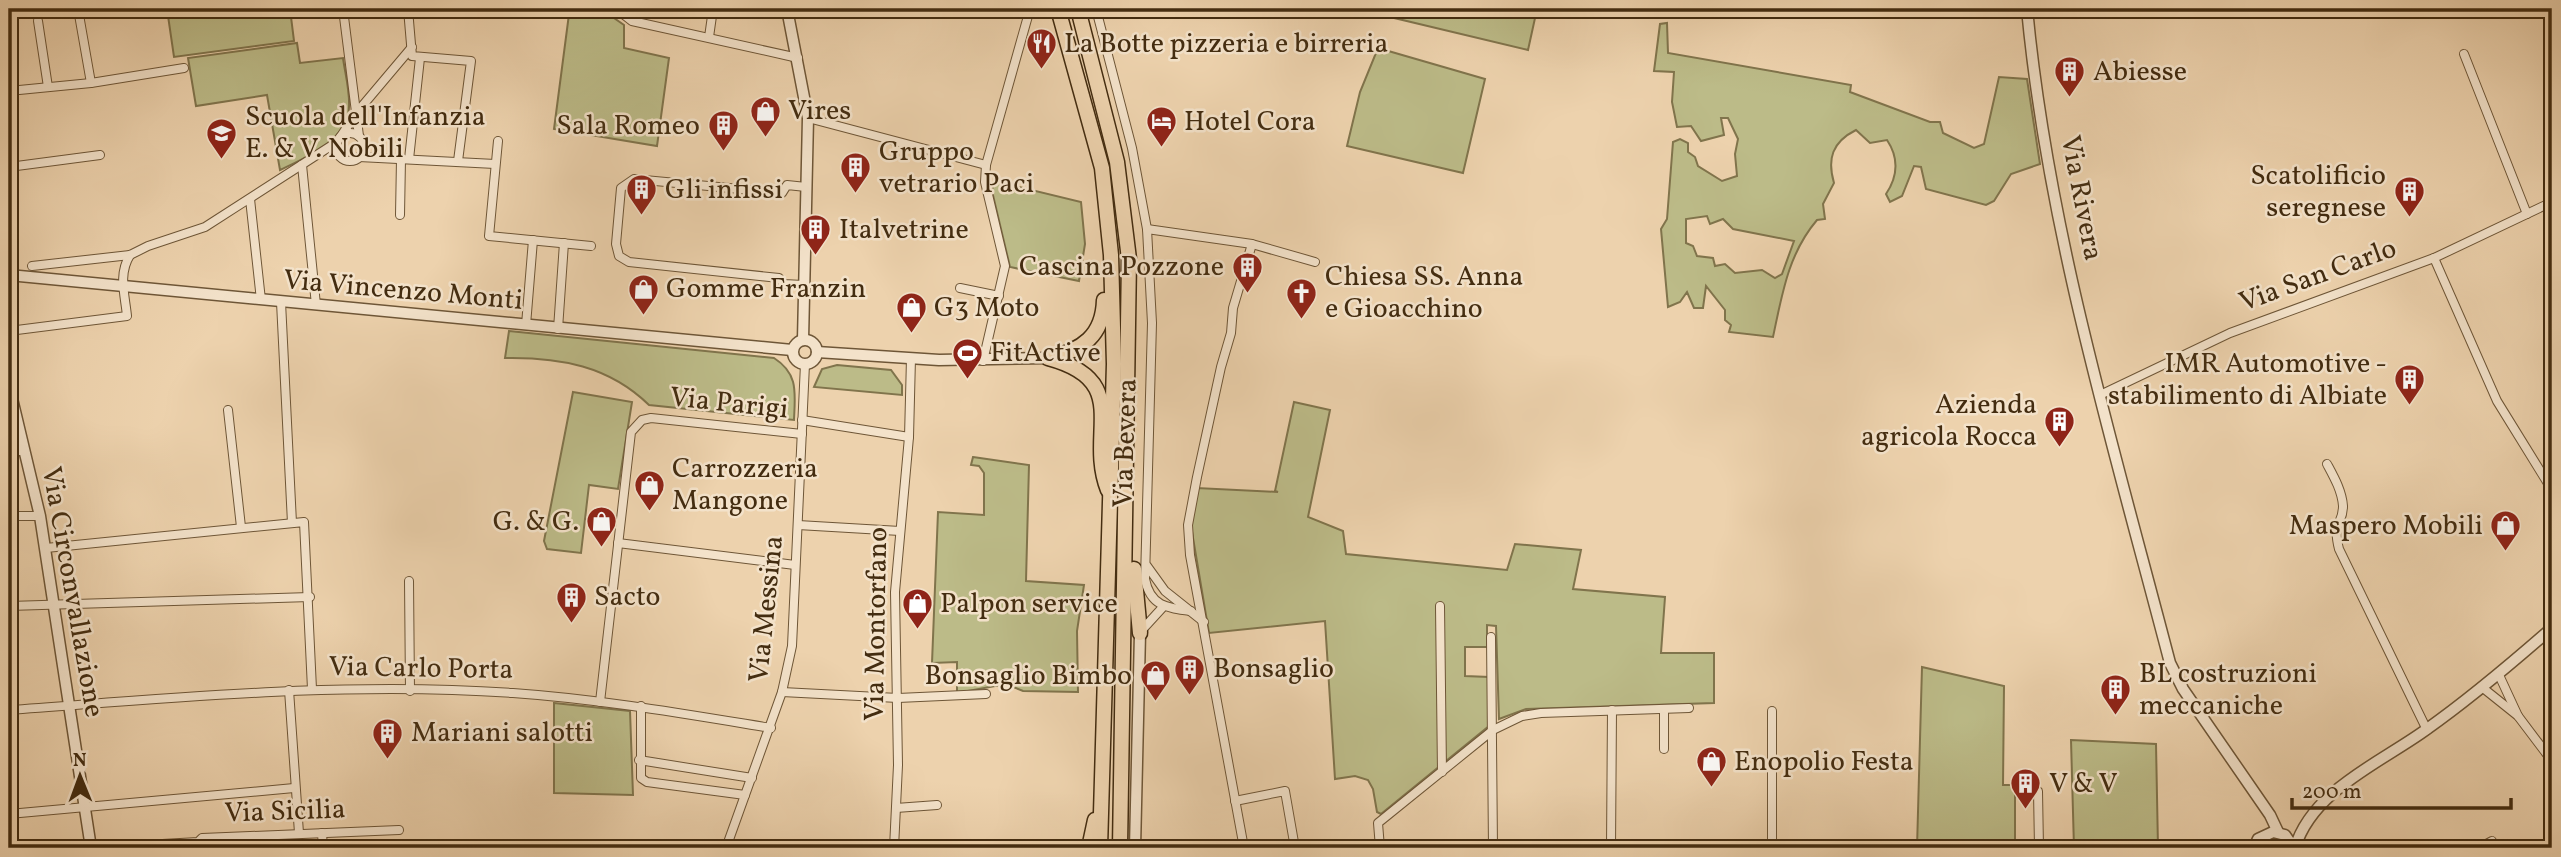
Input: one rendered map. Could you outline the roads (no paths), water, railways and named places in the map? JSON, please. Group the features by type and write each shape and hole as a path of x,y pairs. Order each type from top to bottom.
{"highway":[{"path":"1058,9 1102,168 1111,255 1114,364 1100,848"},
{"path":"1078,9 1097,77 1124,209 1129,308 1120,848"},
{"path":"1048,358 1086,345 1097,331 1104,316 1105,266 1111,255"},
{"path":"1048,358 1071,364 1096,386 1102,404 1101,472 1110,496"},
{"path":"1127,502 1140,633"},
{"path":"1089,848 1101,806"}],"street":[{"path":"78,9 91,83"},
{"path":"343,9 358,111 359,136 363,144 359,157"},
{"path":"408,9 412,57 471,61 458,161"},
{"path":"623,9 623,14 632,21 798,58"},
{"path":"709,37 713,9"},
{"path":"788,9 808,118 803,340"},
{"path":"984,361 1005,266 985,182 986,165 1028,16 1026,9"},
{"name":"Via Bevera","path":"1096,9 1132,148 1147,229 1152,323 1147,591 1163,607"},
{"name":"Via Rivera","path":"2027,9 2033,68 2050,168 2101,395 2170,663 2183,689 2270,815 2275,832 2290,839 2294,848"},
{"path":"38,21 48,88"},
{"path":"343,159 337,151 339,139 358,111 412,47"},
{"path":"2464,54 2527,214"},
{"path":"400,215 405,159 420,58"},
{"path":"9,91 91,83 184,68"},
{"path":"808,118 986,165"},
{"path":"32,266 131,255 148,246 205,227 321,155 349,133 359,136"},
{"path":"498,141 489,236 591,246"},
{"path":"9,167 100,155"},
{"path":"321,155 343,159 359,157 495,164"},
{"path":"302,165 316,305"},
{"path":"803,285 784,284 779,278 624,260 619,256 616,244 621,188 634,179 782,193 787,185 806,187"},
{"path":"250,199 261,300"},
{"name":"Via San Carlo","path":"2101,395 2166,361 2230,333 2434,258 2552,202"},
{"path":"1147,229 1252,244 1315,262"},
{"path":"526,326 533,240"},
{"path":"558,329 564,243"},
{"path":"1244,848 1191,555 1188,525 1221,367 1231,333 1233,308 1252,244"},
{"path":"9,331 127,316 124,265 131,255"},
{"path":"2434,258 2497,401 2552,490"},
{"name":"Via Vincenzo Monti","path":"9,275 792,350"},
{"path":"960,288 999,296"},
{"path":"281,302 292,523"},
{"path":"803,340 813,343 817,352 812,362 805,364 794,358 792,350 796,343 803,340"},
{"path":"817,352 984,361 1048,358"},
{"name":"Via Montorfano","path":"894,848 898,698 895,592 909,437 911,358"},
{"name":"Via Messina","path":"726,848 771,728 792,646 805,364"},
{"name":"Via Circonvallazione","path":"9,386 46,548 91,848"},
{"path":"228,410 241,527"},
{"name":"Via Parigi","path":"618,543 632,432 642,420 651,418 802,435"},
{"path":"802,420 909,437"},
{"path":"9,451 25,451"},
{"path":"2327,464 2338,485 2343,509 2334,530 2339,549 2427,730"},
{"path":"9,516 40,516"},
{"path":"46,548 304,522 310,597 312,689"},
{"path":"798,525 900,531"},
{"path":"600,702 618,543 795,565"},
{"path":"1146,564 1165,591 1204,622"},
{"path":"409,581 410,691"},
{"path":"1135,848 1140,633 1163,607 1165,591"},
{"path":"9,606 310,597"},
{"path":"1440,606 1442,772"},
{"path":"1163,607 1191,611"},
{"path":"2294,848 2308,820 2350,780 2427,730 2483,688 2552,628"},
{"path":"1491,637 1493,848"},
{"path":"2499,675 2518,716 2552,761"},
{"path":"2483,688 2518,716"},
{"name":"Via Carlo Porta","path":"9,710 312,689 510,692 641,706 771,728"},
{"path":"289,691 299,833"},
{"path":"782,692 898,698 986,694"},
{"path":"641,706 641,778 647,782 745,795"},
{"path":"1380,848 1378,822 1503,723 1532,714 1689,708"},
{"path":"1664,709 1664,749"},
{"path":"1611,848 1612,710"},
{"path":"1772,711 1772,848"},
{"path":"639,760 752,778"},
{"path":"730,793 735,788 736,775"},
{"path":"2023,784 2038,791 2039,848"},
{"path":"9,814 294,788"},
{"path":"1235,801 1285,791 1295,848"},
{"path":"896,808 937,805"},
{"path":"2253,846 2275,832 2308,820"},
{"name":"Via Sicilia","path":"91,848 198,845 202,838 399,830"},
{"path":"322,833 323,848"},
{"path":"2479,848 2492,841"}],"place":[{"name":"La Botte pizzeria e birreria","path":"1041,71"},
{"name":"Abiesse","path":"2070,99"},
{"name":"Vires","path":"765,138"},
{"name":"Hotel Cora","path":"1161,149"},
{"name":"Sala Romeo","path":"723,153"},
{"name":"Scuola dell'Infanzia E. & V. Nobili","path":"222,160"},
{"name":"Gruppo vetrario Paci","path":"856,195"},
{"name":"Gli infissi","path":"642,217"},
{"name":"Scatolificio seregnese","path":"2409,219"},
{"name":"Italvetrine","path":"816,257"},
{"name":"Cascina Pozzone","path":"1247,294"},
{"name":"Gomme Franzin","path":"643,316"},
{"name":"Chiesa SS. Anna e Gioacchino","path":"1302,320"},
{"name":"G3 Moto","path":"911,335"},
{"name":"FitActive","path":"967,380"},
{"name":"IMR Automotive - stabilimento di Albiate","path":"2410,407"},
{"name":"Azienda agricola Rocca","path":"2060,448"},
{"name":"Carrozzeria Mangone","path":"649,512"},
{"name":"G. & G.","path":"602,549"},
{"name":"Maspero Mobili","path":"2506,553"},
{"name":"Sacto","path":"571,624"},
{"name":"Palpon service","path":"917,631"},
{"name":"Bonsaglio","path":"1190,696"},
{"name":"Bonsaglio Bimbo","path":"1155,703"},
{"name":"BL costruzioni meccaniche","path":"2116,717"},
{"name":"Mariani salotti","path":"388,760"},
{"name":"Enopolio Festa","path":"1711,789"},
{"name":"V & V","path":"2026,811"}]}
